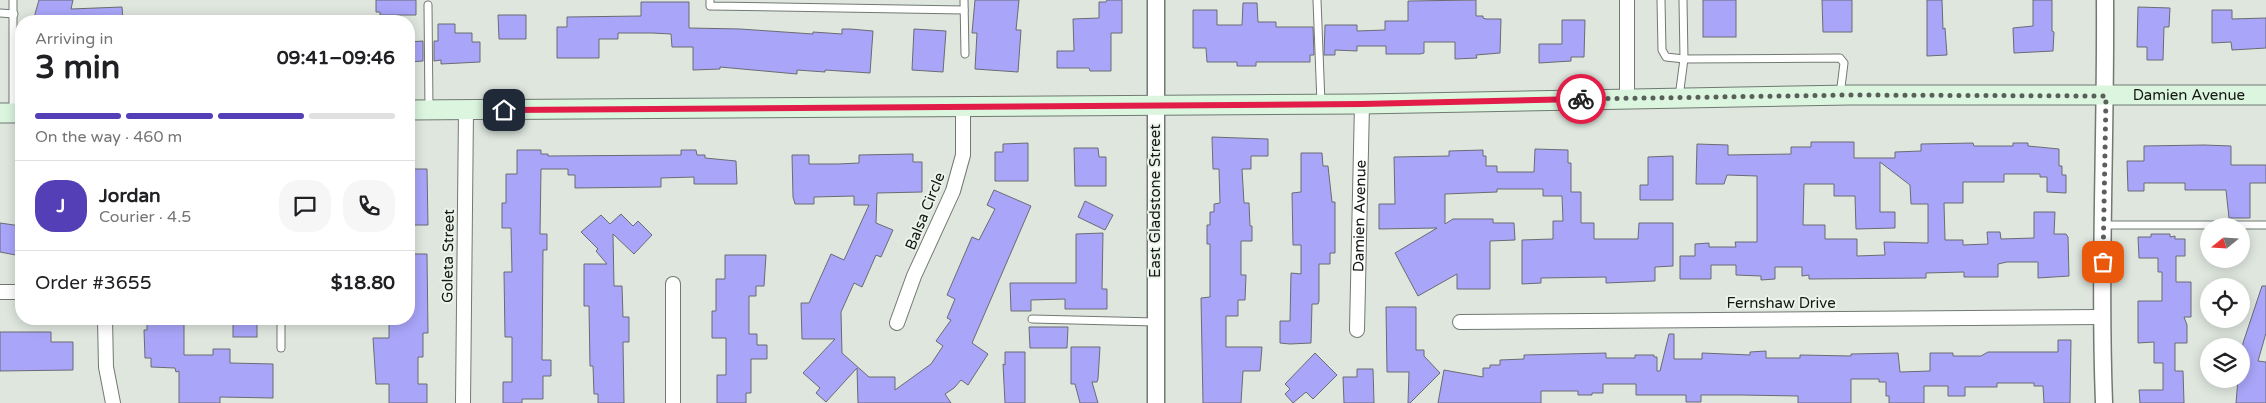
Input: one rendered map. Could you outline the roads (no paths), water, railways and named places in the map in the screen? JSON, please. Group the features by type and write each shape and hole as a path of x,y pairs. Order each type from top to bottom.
{"main road":[{"name":"Damien Avenue","path":"415,110 1362,104 1679,97 2266,95"}],"street":[{"name":"East Gladstone Street","path":"1156,0 1156,403"},
{"path":"1627,0 1627,98"},
{"path":"2104,403 2101,317 2106,96 2105,0"},
{"name":"Damien Avenue","path":"1357,330 1362,104"},
{"name":"Balsa Circle","path":"897,323 914,276 953,191 962,155 963,107"},
{"name":"Goleta Street","path":"463,403 466,110"},
{"path":"673,403 674,284"},
{"path":"0,292 15,292"},
{"name":"Fernshaw Drive","path":"1460,322 2101,317"},
{"path":"105,325 106,368 113,403"}],"lane":[{"path":"11,113 14,0"},
{"path":"710,0 710,6 964,10"},
{"path":"964,0 965,54"},
{"path":"1317,0 1321,104"},
{"path":"1661,0 1662,50 1666,57 1684,59 1840,58 1844,63 1840,96"},
{"path":"1679,97 1684,59 1683,0"},
{"path":"428,6 429,110"},
{"path":"0,14 14,14"},
{"path":"2104,225 2266,225"},
{"path":"1032,319 1156,322"},
{"path":"281,325 282,348"}]}
